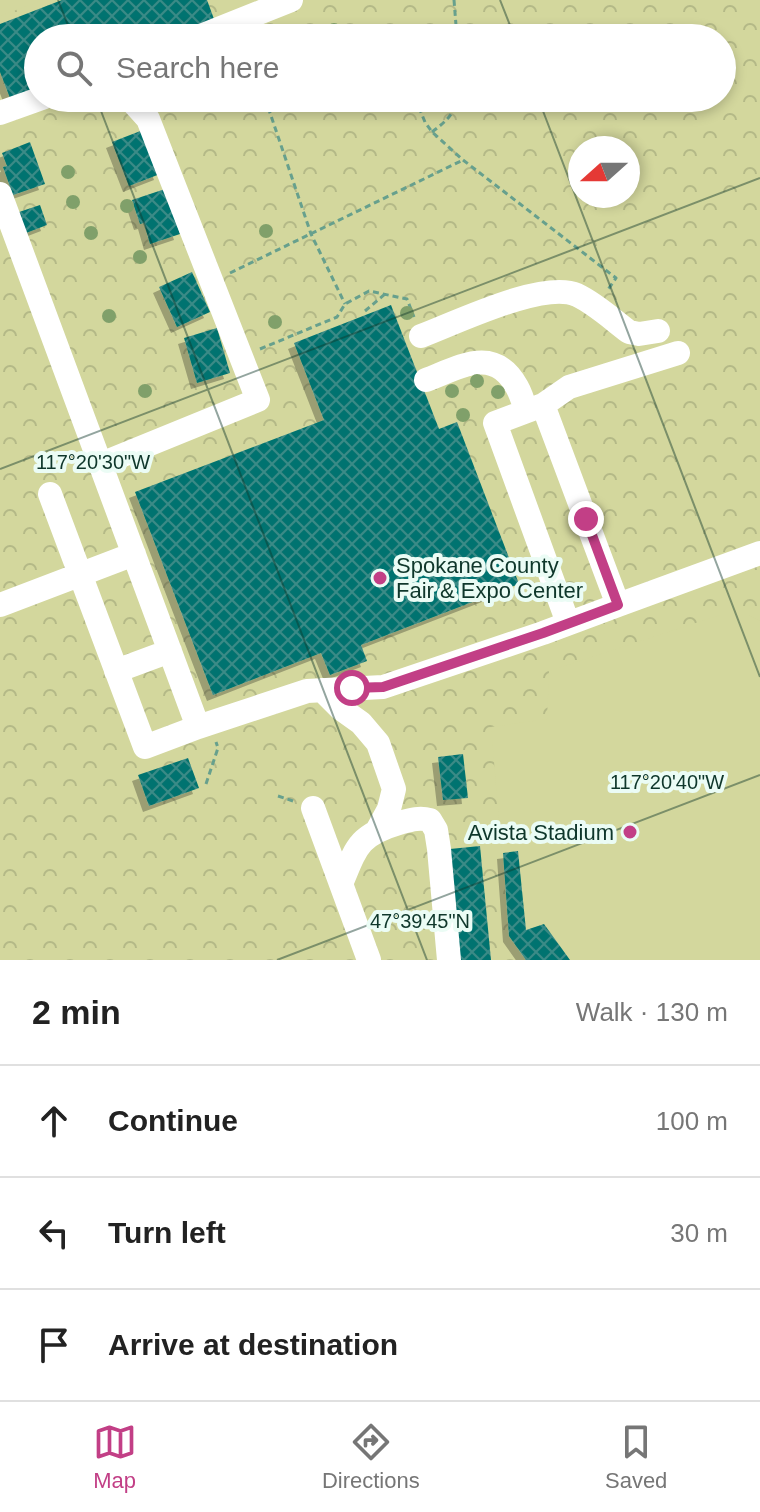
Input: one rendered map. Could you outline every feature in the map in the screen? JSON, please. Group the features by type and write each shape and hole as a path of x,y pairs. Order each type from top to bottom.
{"street":[{"path":"231,24 291,0"},
{"path":"0,113 24,104"},
{"path":"101,464 258,400 148,119 142,112"},
{"path":"0,194 170,651 204,726"},
{"path":"421,336 504,304 556,291 576,295 629,332 658,331"},
{"path":"568,623 495,423 535,408 569,387 678,353"},
{"path":"426,380 484,361 508,375 535,408 618,605"},
{"path":"50,494 145,747 307,691 383,687 760,553"},
{"path":"0,605 134,554"},
{"path":"116,671 170,651"},
{"path":"322,690 361,723 378,743 394,789 389,809 378,829"},
{"path":"313,808 369,960"},
{"path":"341,884 356,849 378,829 415,819 426,819 434,824 449,960"}],"path":[{"path":"454,0 456,24"},
{"path":"270,112 311,234 345,304"},
{"path":"421,112 432,132 463,160 616,278 595,307"},
{"path":"432,132 453,112"},
{"path":"212,282 463,160"},
{"path":"241,357 337,317 345,304 369,291 407,299 421,336"},
{"path":"365,311 385,294"},
{"path":"204,726 218,748 206,784"}],"green space":[{"name":"Spokane County Fair & Expo Center","path":"0,0 760,0 760,960 0,960"},
{"path":"0,0 43,0 0,16"},
{"name":"Avista Stadium","path":"720,615 748,615 760,621 760,960 525,960 509,937 491,727 547,719 549,671"}],"building":[{"path":"62,0 207,0 214,19 201,24 24,24 24,92 10,98 0,72 0,24"},
{"path":"143,130 160,174 129,186 112,142"},
{"path":"30,142 45,184 13,195 3,167 7,166 2,153"},
{"path":"165,189 180,234 150,244 132,200"},
{"path":"40,205 47,225 26,233 19,212"},
{"path":"192,272 210,312 177,327 159,287"},
{"path":"391,305 439,429 457,422 519,584 361,645 367,661 330,675 321,653 213,695 135,492 324,420 294,343"},
{"path":"217,328 230,373 197,383 184,338"},
{"path":"463,754 468,798 443,800 438,757"},
{"path":"188,758 199,788 149,806 138,775"},
{"path":"480,846 491,960 460,960 450,849"},
{"path":"518,851 526,930 544,924 570,960 526,960 509,936 503,853"}],"place":[{"name":"Spokane County Fair & Expo Center","path":"380,578"},
{"name":"Avista Stadium","path":"630,832"}],"route":[{"path":"352,688 383,687 618,605 586,519"}]}
